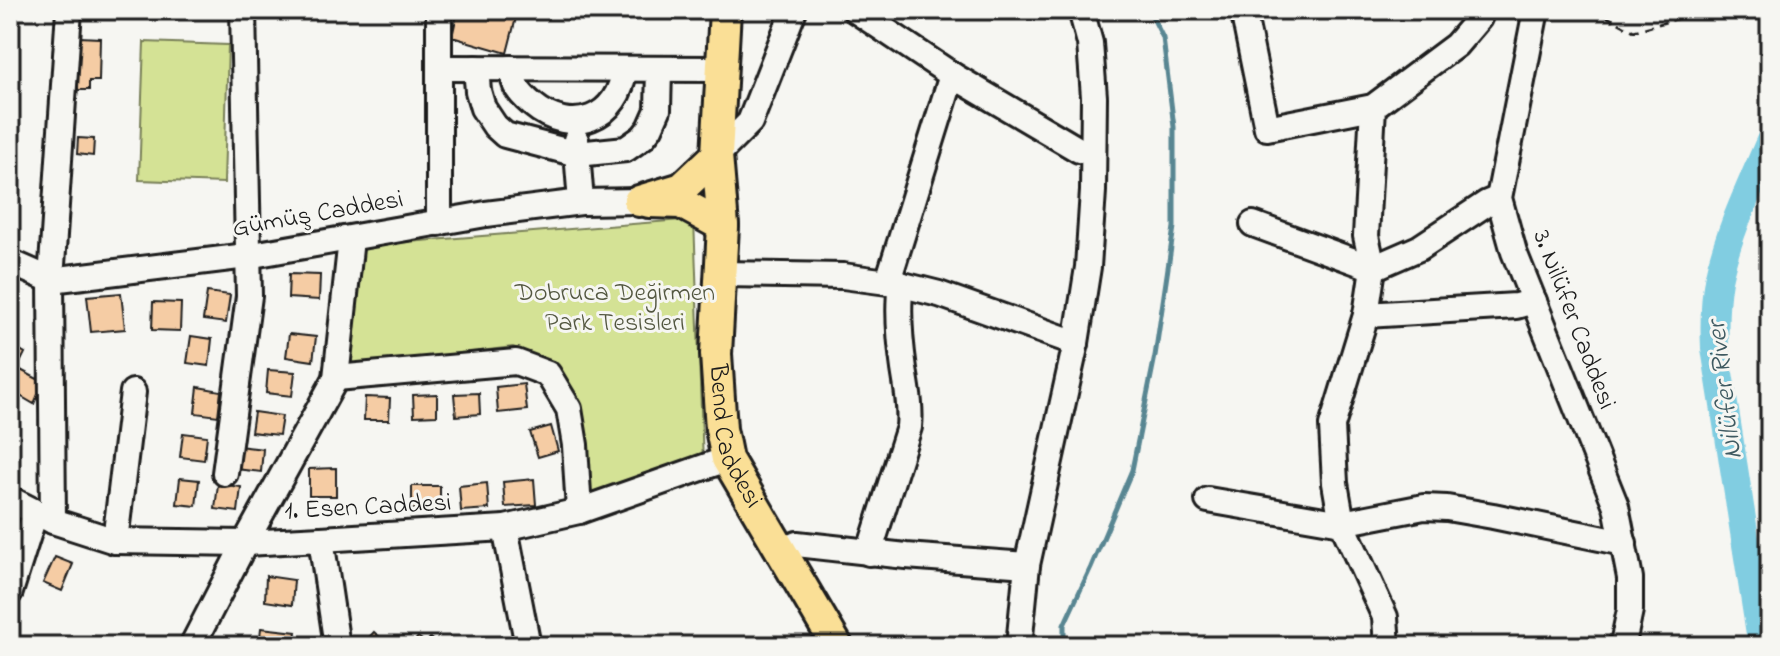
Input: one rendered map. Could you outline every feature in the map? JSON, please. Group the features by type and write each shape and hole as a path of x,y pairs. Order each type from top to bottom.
{"main road":[{"name":"Bend Caddesi","path":"725,10 717,155 723,226 716,354 721,429 727,459 835,645"},
{"path":"639,201 682,188 717,155"},
{"path":"639,201 681,203 723,226"}],"street":[{"path":"10,592 44,517 51,280 69,10"},
{"path":"225,473 249,296 243,10"},
{"path":"439,10 439,223"},
{"path":"717,155 750,122 794,10"},
{"path":"855,10 952,75 1079,150 1093,152"},
{"path":"1019,646 1027,565 1076,343 1088,267 1092,216 1093,70 1081,10"},
{"path":"1243,10 1267,128 1373,107 1456,45 1482,10"},
{"name":"3. Nilüfer Caddesi","path":"1536,10 1499,198 1514,252 1616,506 1630,578 1630,610 1620,646"},
{"path":"439,68 722,69"},
{"path":"476,68 483,108 505,135 577,154 626,149 643,137 658,110 659,69"},
{"path":"511,68 517,88 536,108 556,120 574,122 598,116 611,105 620,91 624,69"},
{"path":"869,553 909,427 899,300 894,283 952,75"},
{"path":"1373,107 1366,236 1373,268 1366,315 1332,426 1335,483 1342,523 1385,617 1387,646"},
{"path":"574,122 581,202"},
{"path":"1253,224 1373,268 1419,248 1499,198"},
{"name":"Gümüş Caddesi","path":"51,280 247,256 486,214 581,202 639,201"},
{"path":"192,646 336,378 351,239"},
{"path":"10,262 51,280"},
{"path":"720,274 843,276 894,283 939,294 1076,343"},
{"path":"1366,315 1516,306 1534,301"},
{"path":"336,378 516,362 548,374 569,409 575,445 579,511"},
{"path":"115,541 133,392"},
{"name":"1. Esen Caddesi","path":"10,499 44,517 115,541 245,543 321,539 505,528 579,511 727,459"},
{"path":"1208,500 1342,523 1424,507 1447,508 1624,543"},
{"path":"505,528 528,646"},
{"path":"321,539 337,646"},
{"path":"781,551 797,544 869,553 1027,565"}],"path":[{"path":"1594,10 1634,31 1690,15 1695,10"}],"green space":[{"path":"144,42 228,45 224,183 139,180"},
{"name":"Dobruca Değirmen Park Tesisleri","path":"694,219 703,463 588,496 553,364 513,347 348,367 359,246"}],"building":[{"path":"458,10 518,10 507,53 452,37"},
{"path":"79,37 100,38 99,81 89,81 89,90 78,90"},
{"path":"78,138 94,139 93,156 77,154"},
{"path":"289,274 320,275 319,300 288,298"},
{"path":"207,292 230,295 226,323 203,320"},
{"path":"121,293 125,329 91,332 87,296"},
{"path":"153,302 181,303 180,331 152,330"},
{"path":"289,334 316,337 313,361 286,357"},
{"path":"191,336 212,339 209,366 187,363"},
{"path":"10,344 25,353 14,375 10,374"},
{"path":"17,368 43,382 34,404 10,390"},
{"path":"268,370 295,372 292,396 266,393"},
{"path":"524,384 527,410 498,413 496,387"},
{"path":"198,387 221,391 218,416 195,413"},
{"path":"479,393 480,414 456,416 454,394"},
{"path":"437,394 437,415 414,416 413,395"},
{"path":"365,397 390,398 389,420 364,420"},
{"path":"254,412 282,416 279,435 251,432"},
{"path":"551,426 558,451 538,457 530,432"},
{"path":"183,433 207,436 204,460 180,457"},
{"path":"238,446 263,449 261,472 236,469"},
{"path":"336,468 336,496 309,496 309,469"},
{"path":"180,478 199,480 196,506 177,504"},
{"path":"534,479 536,505 505,507 503,482"},
{"path":"487,483 489,509 461,511 459,486"},
{"path":"218,484 241,487 238,512 215,509"},
{"path":"412,486 440,486 440,510 412,509"},
{"path":"55,557 73,564 62,591 43,583"},
{"path":"266,576 294,580 292,605 265,601"},
{"path":"261,628 296,632 294,646 259,646"},
{"path":"374,632 390,646 361,646"},
{"path":"418,637 426,643 430,638 439,646 411,646"}],"waterway":[{"path":"1064,646 1064,625 1132,470 1155,356 1174,227 1174,127 1163,38 1149,10"},
{"name":"Nilüfer River","path":"1762,646 1715,348 1714,322 1718,280 1728,244 1770,141"}]}
